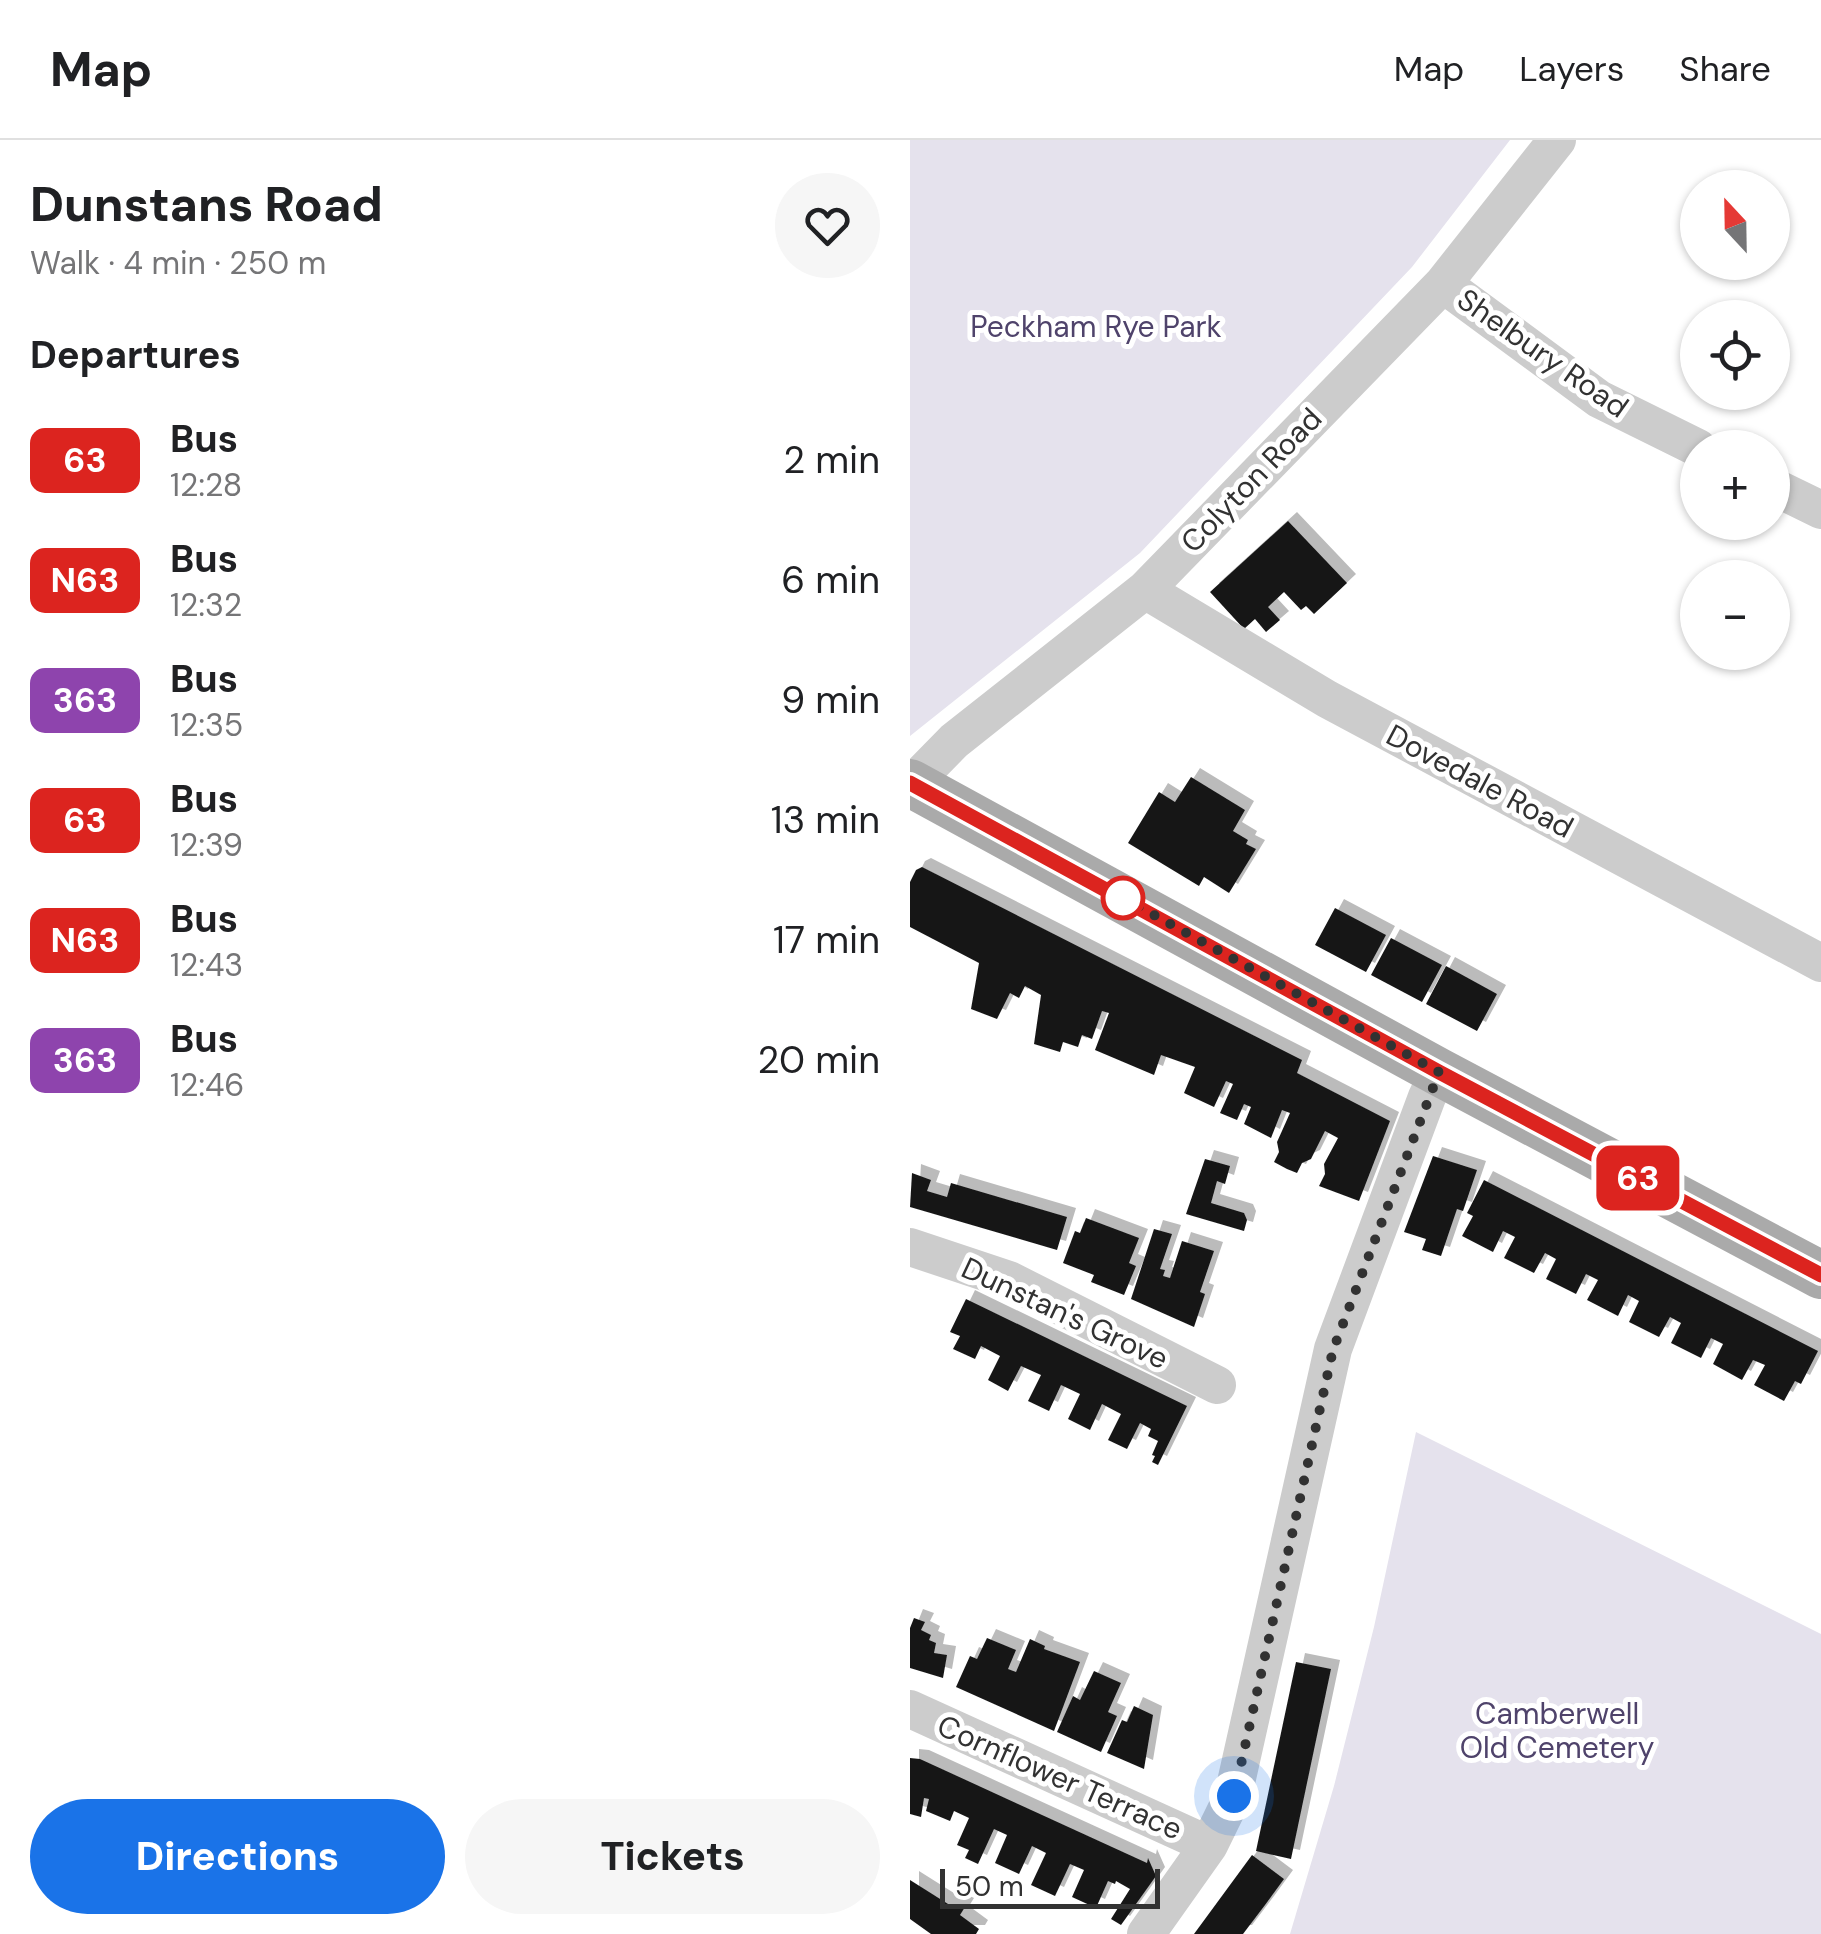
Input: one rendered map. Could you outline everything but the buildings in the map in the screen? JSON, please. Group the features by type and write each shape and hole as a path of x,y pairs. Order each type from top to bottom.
{"main road":[{"path":"910,784 1439,1072 1821,1274"}],"street":[{"name":"Colyton Road","path":"910,784 954,741 1144,590 1443,284 1556,140"},
{"name":"Shelbury Road","path":"1443,284 1599,399 1680,439"},
{"path":"1790,495 1821,510"},
{"name":"Dovedale Road","path":"1144,590 1327,699 1821,962"},
{"path":"1146,1934 1209,1845 1234,1796 1333,1350 1439,1072"},
{"name":"Dunstan's Grove","path":"910,1247 1009,1280 1217,1385"},
{"name":"Cornflower Terrace","path":"910,1709 1209,1845"}],"green space":[{"name":"Peckham Rye Park","path":"910,140 1510,140 1412,267 1140,553 910,736"},
{"name":"Camberwell Old Cemetery","path":"1416,1432 1821,1634 1821,1934 1290,1934 1334,1786 1374,1627"}],"bus line":[{"name":"63","path":"910,783 1821,1275"}],"route":[{"path":"1123,898 1439,1072 1333,1350 1234,1796"}]}
